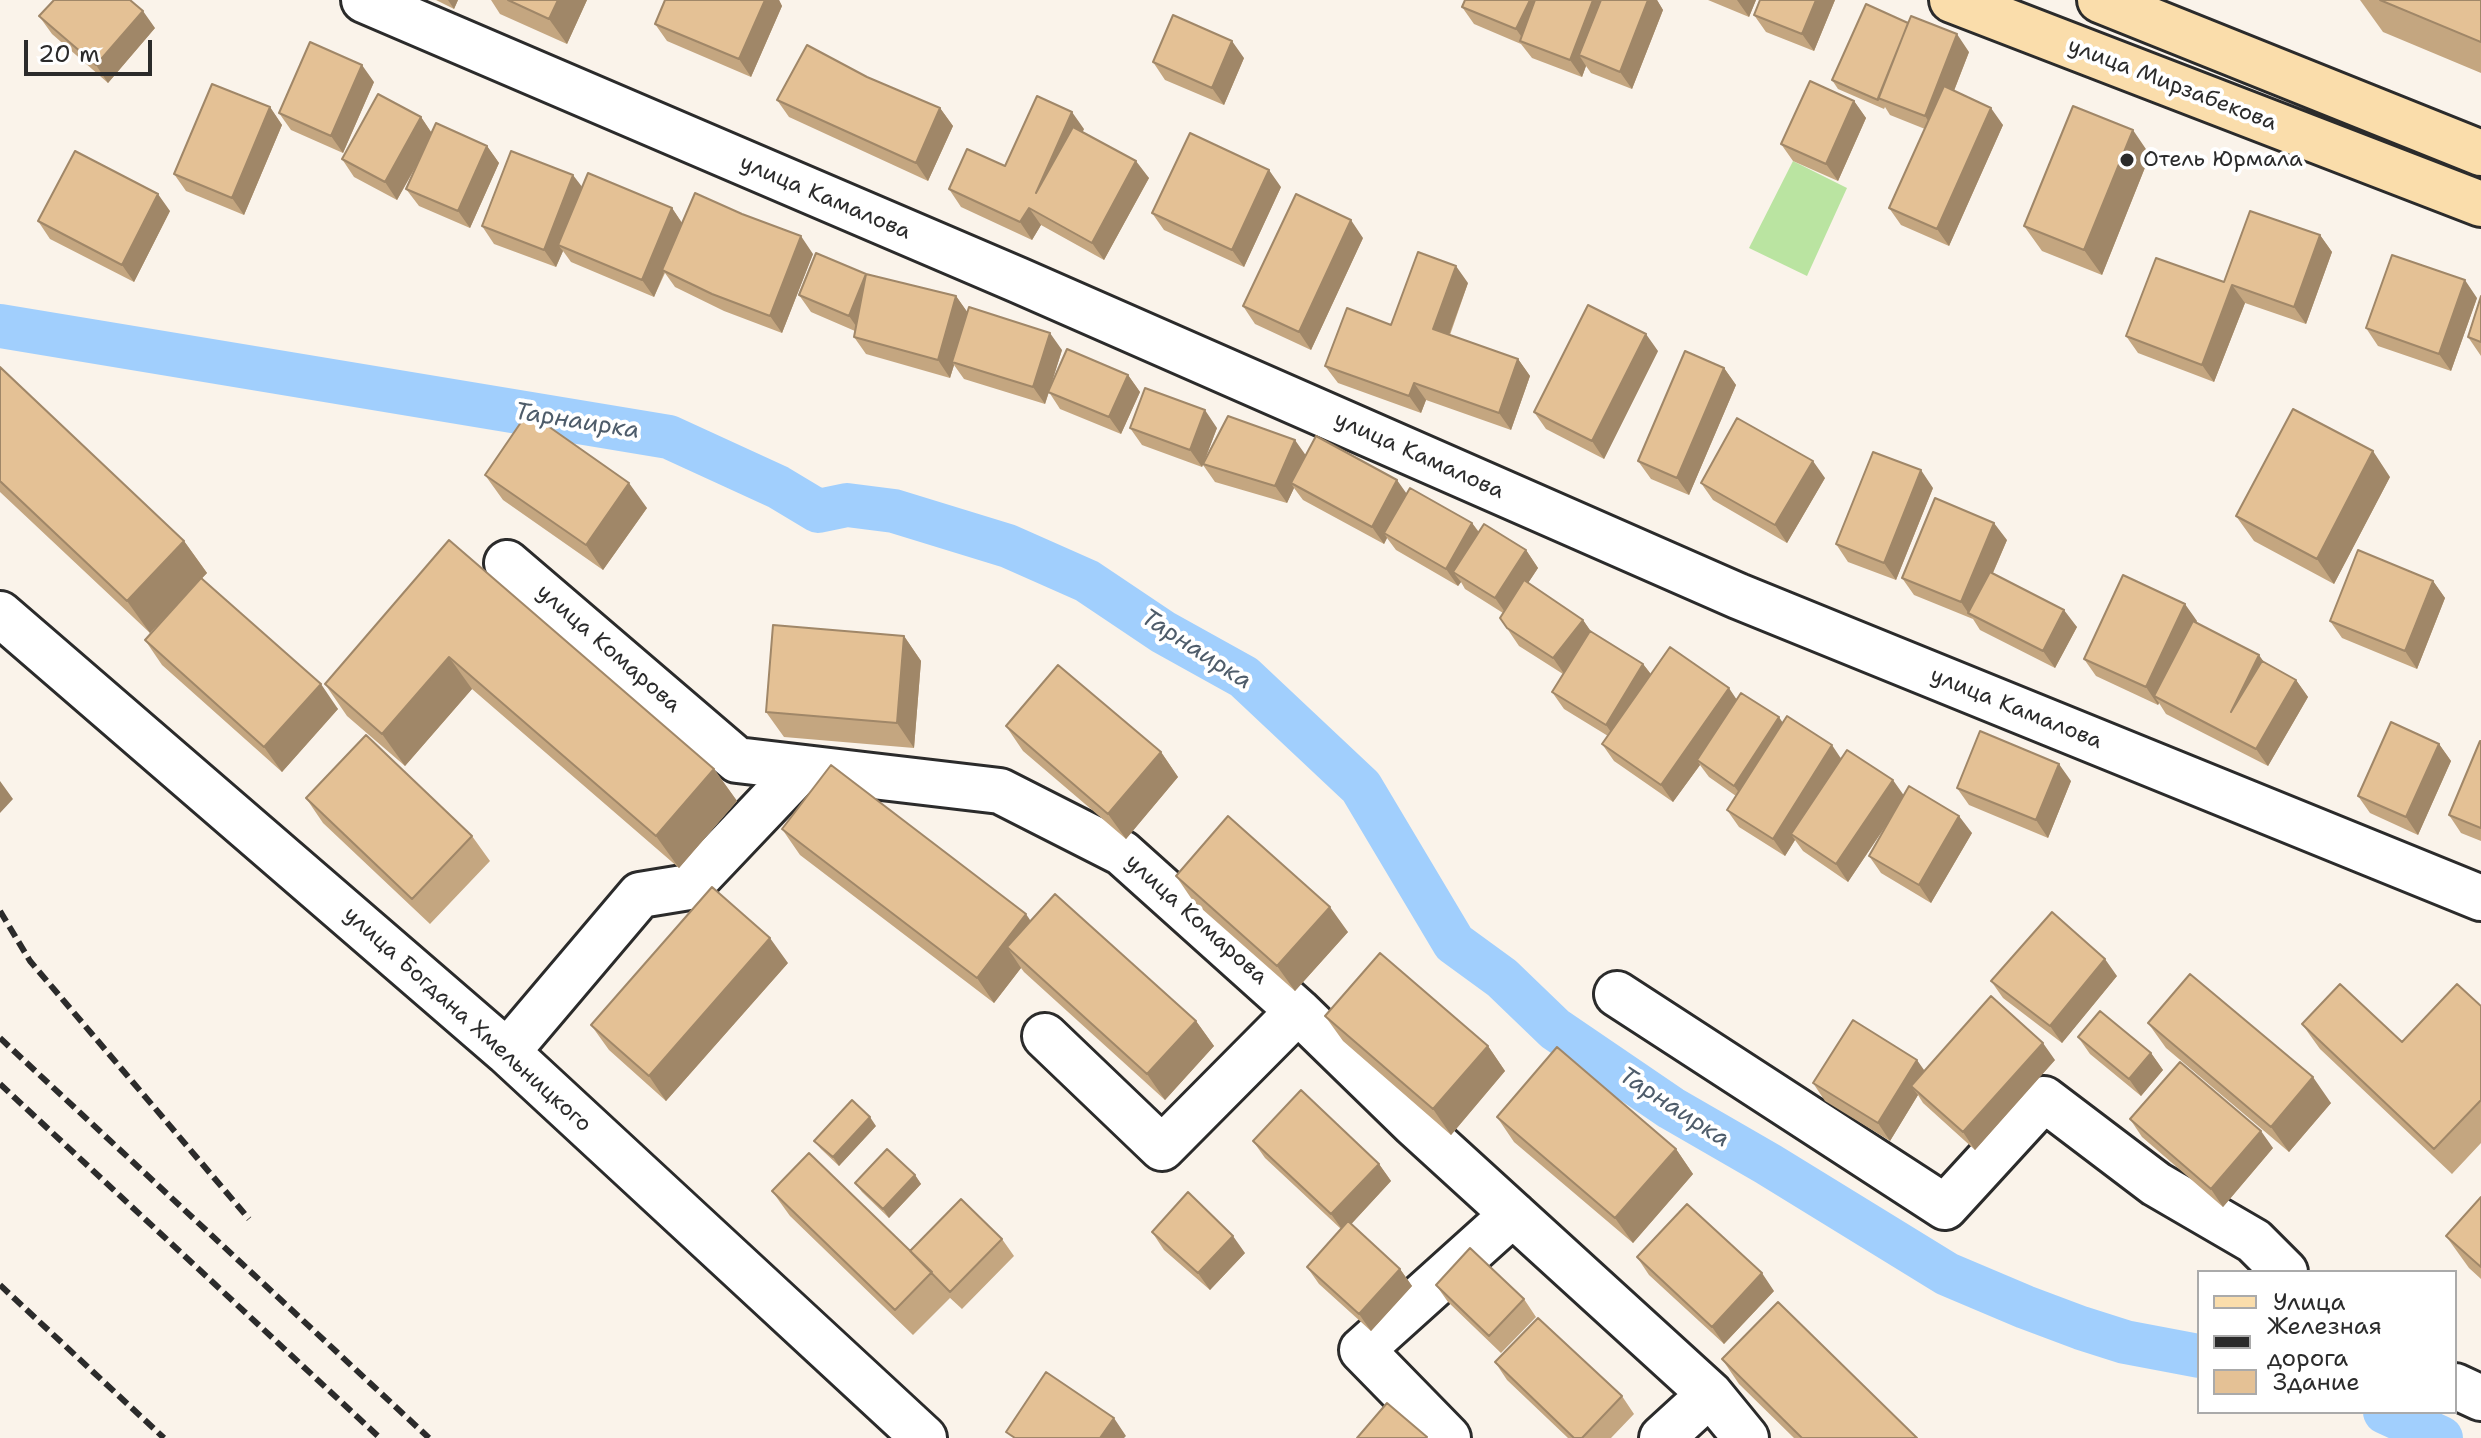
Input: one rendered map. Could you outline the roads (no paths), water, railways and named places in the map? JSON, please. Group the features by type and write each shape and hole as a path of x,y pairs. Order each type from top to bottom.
{"main road":[{"name":"улица Мирзабекова","path":"1952,0 2481,204"},
{"path":"2100,0 2481,153"}],"street":[{"name":"улица Камалова","path":"364,0 1018,280 1738,596 2481,898"},
{"name":"улица Комарова","path":"507,563 737,760 1000,791 1122,853 1298,1011 1414,1124 1710,1394 1746,1438"},
{"name":"улица Богдана Хмельницкого","path":"0,614 507,1052 924,1438"},
{"path":"507,1052 640,895 689,887 802,768"},
{"path":"1617,994 1945,1207 2044,1099 2156,1184 2254,1241 2283,1270"},
{"path":"1045,1036 1162,1148 1298,1011"},
{"path":"1448,1438 1362,1350 1513,1214"},
{"path":"2457,1387 2481,1398"},
{"path":"1662,1438 1710,1394"}],"waterway":[{"name":"Тарнаирка","path":"0,326 669,437 778,487 818,511 847,505 894,511 1008,546 1087,581 1163,632 1244,677 1361,787 1454,943 1502,978 1555,1029 1671,1108 1947,1274 2081,1328 2125,1342 2197,1356"},
{"name":"Тарнаирка","path":"2389,1414 2441,1438"}],"railway":[{"path":"0,911 30,961 249,1219"},
{"path":"0,1038 429,1438"},
{"path":"0,1084 380,1438"},
{"path":"0,1285 164,1438"}],"place":[{"name":"Отель Юрмала","path":"2127,160"}]}
